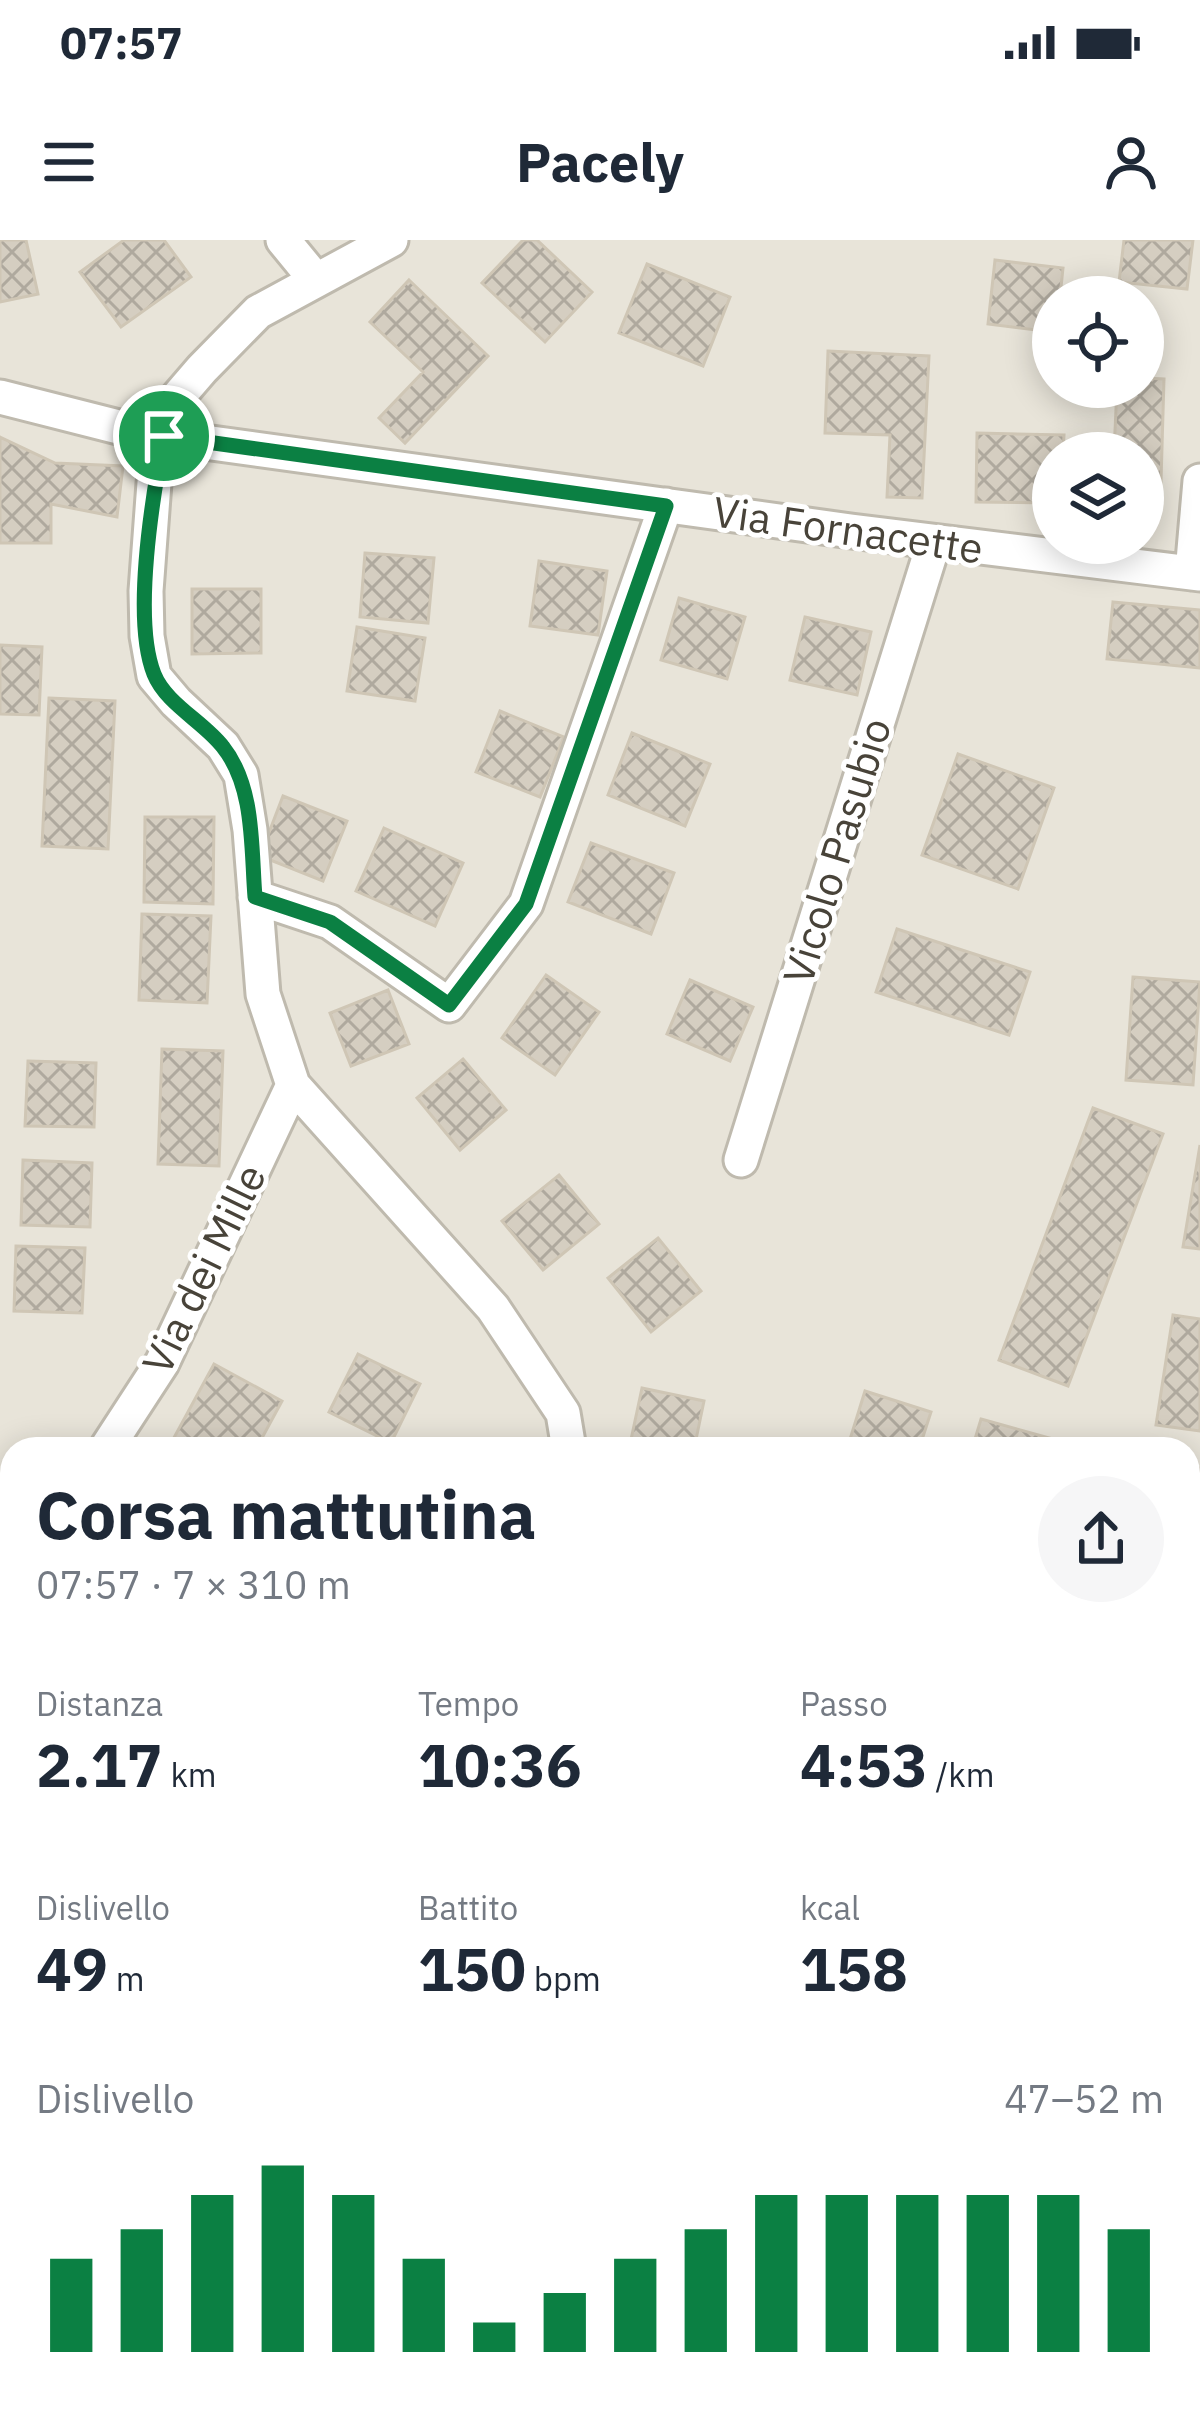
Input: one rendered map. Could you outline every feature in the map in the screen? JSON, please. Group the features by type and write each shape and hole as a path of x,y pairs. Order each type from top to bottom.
{"street":[{"path":"283,240 315,279"},
{"path":"391,240 258,312 202,369 155,435 147,636 154,676 223,746 241,775 263,994 293,1084 493,1308 563,1413 566,1437"},
{"name":"Via Fornacette","path":"0,397 155,435 1196,574"},
{"path":"1196,574 1200,481"},
{"path":"255,897 330,922 449,1005 526,904 666,506"},
{"name":"Vicolo Pasubio","path":"740,1160 934,542"},
{"name":"Via dei Mille","path":"114,1437 162,1363 293,1084"}],"shaded area":[{"path":"0,240 1200,240 1200,1437 0,1437"}],"building":[{"path":"0,240 26,240 38,294 0,302"},
{"path":"124,240 164,240 191,277 121,327 80,272"},
{"path":"523,240 537,240 592,292 545,342 482,283"},
{"path":"1124,240 1193,240 1187,289 1164,287 1164,276 1120,276"},
{"path":"995,260 1063,268 1062,276 1032,276 1032,329 988,324"},
{"path":"647,264 730,297 703,366 619,333"},
{"path":"409,280 488,356 405,443 379,418 423,372 370,322"},
{"path":"828,351 929,356 922,498 887,497 890,435 825,433"},
{"path":"1116,408 1163,408 1162,432 1115,432"},
{"path":"977,433 1032,434 1032,503 976,502"},
{"path":"0,437 55,463 123,466 117,517 51,504 51,543 0,543"},
{"path":"365,553 434,558 428,623 360,617"},
{"path":"539,561 607,571 598,635 530,626"},
{"path":"192,589 261,589 261,653 192,654"},
{"path":"679,598 745,617 727,679 661,660"},
{"path":"1113,602 1200,610 1200,668 1107,659"},
{"path":"805,617 871,632 857,695 790,680"},
{"path":"357,627 425,638 415,701 347,691"},
{"path":"0,645 42,647 39,715 0,714"},
{"path":"49,698 115,701 108,849 42,846"},
{"path":"500,711 564,737 540,797 476,772"},
{"path":"632,733 710,764 685,826 608,795"},
{"path":"958,754 1054,788 1018,889 922,855"},
{"path":"283,796 347,821 323,881 260,856"},
{"path":"145,817 214,817 213,904 144,902"},
{"path":"384,828 463,863 435,926 356,891"},
{"path":"591,843 674,873 651,934 568,902"},
{"path":"142,914 211,916 207,1003 139,1000"},
{"path":"897,929 1030,972 1009,1035 876,992"},
{"path":"546,975 599,1012 555,1075 502,1038"},
{"path":"1133,977 1200,982 1193,1085 1126,1080"},
{"path":"690,980 753,1007 730,1061 667,1034"},
{"path":"388,990 409,1044 351,1066 330,1013"},
{"path":"162,1049 223,1051 219,1166 158,1164"},
{"path":"463,1059 506,1110 460,1150 417,1098"},
{"path":"28,1061 96,1063 94,1127 25,1126"},
{"path":"1093,1108 1163,1134 1068,1386 999,1360"},
{"path":"1200,1145 1200,1249 1183,1247"},
{"path":"23,1160 92,1163 90,1227 21,1225"},
{"path":"559,1175 599,1224 543,1270 502,1221"},
{"path":"658,1238 701,1291 651,1332 608,1278"},
{"path":"16,1246 85,1248 82,1313 14,1311"},
{"path":"1173,1315 1200,1319 1200,1431 1156,1425"},
{"path":"358,1354 420,1384 394,1437 379,1437 329,1412"},
{"path":"214,1364 282,1401 262,1437 174,1437"},
{"path":"642,1388 704,1401 696,1437 632,1437"},
{"path":"865,1391 931,1412 923,1437 851,1437"},
{"path":"981,1419 1046,1437 976,1437"}],"route":[{"path":"164,436 666,506 526,904 449,1005 330,922 255,897 241,775 223,746 154,676 146,591 154,483 164,436"}]}
